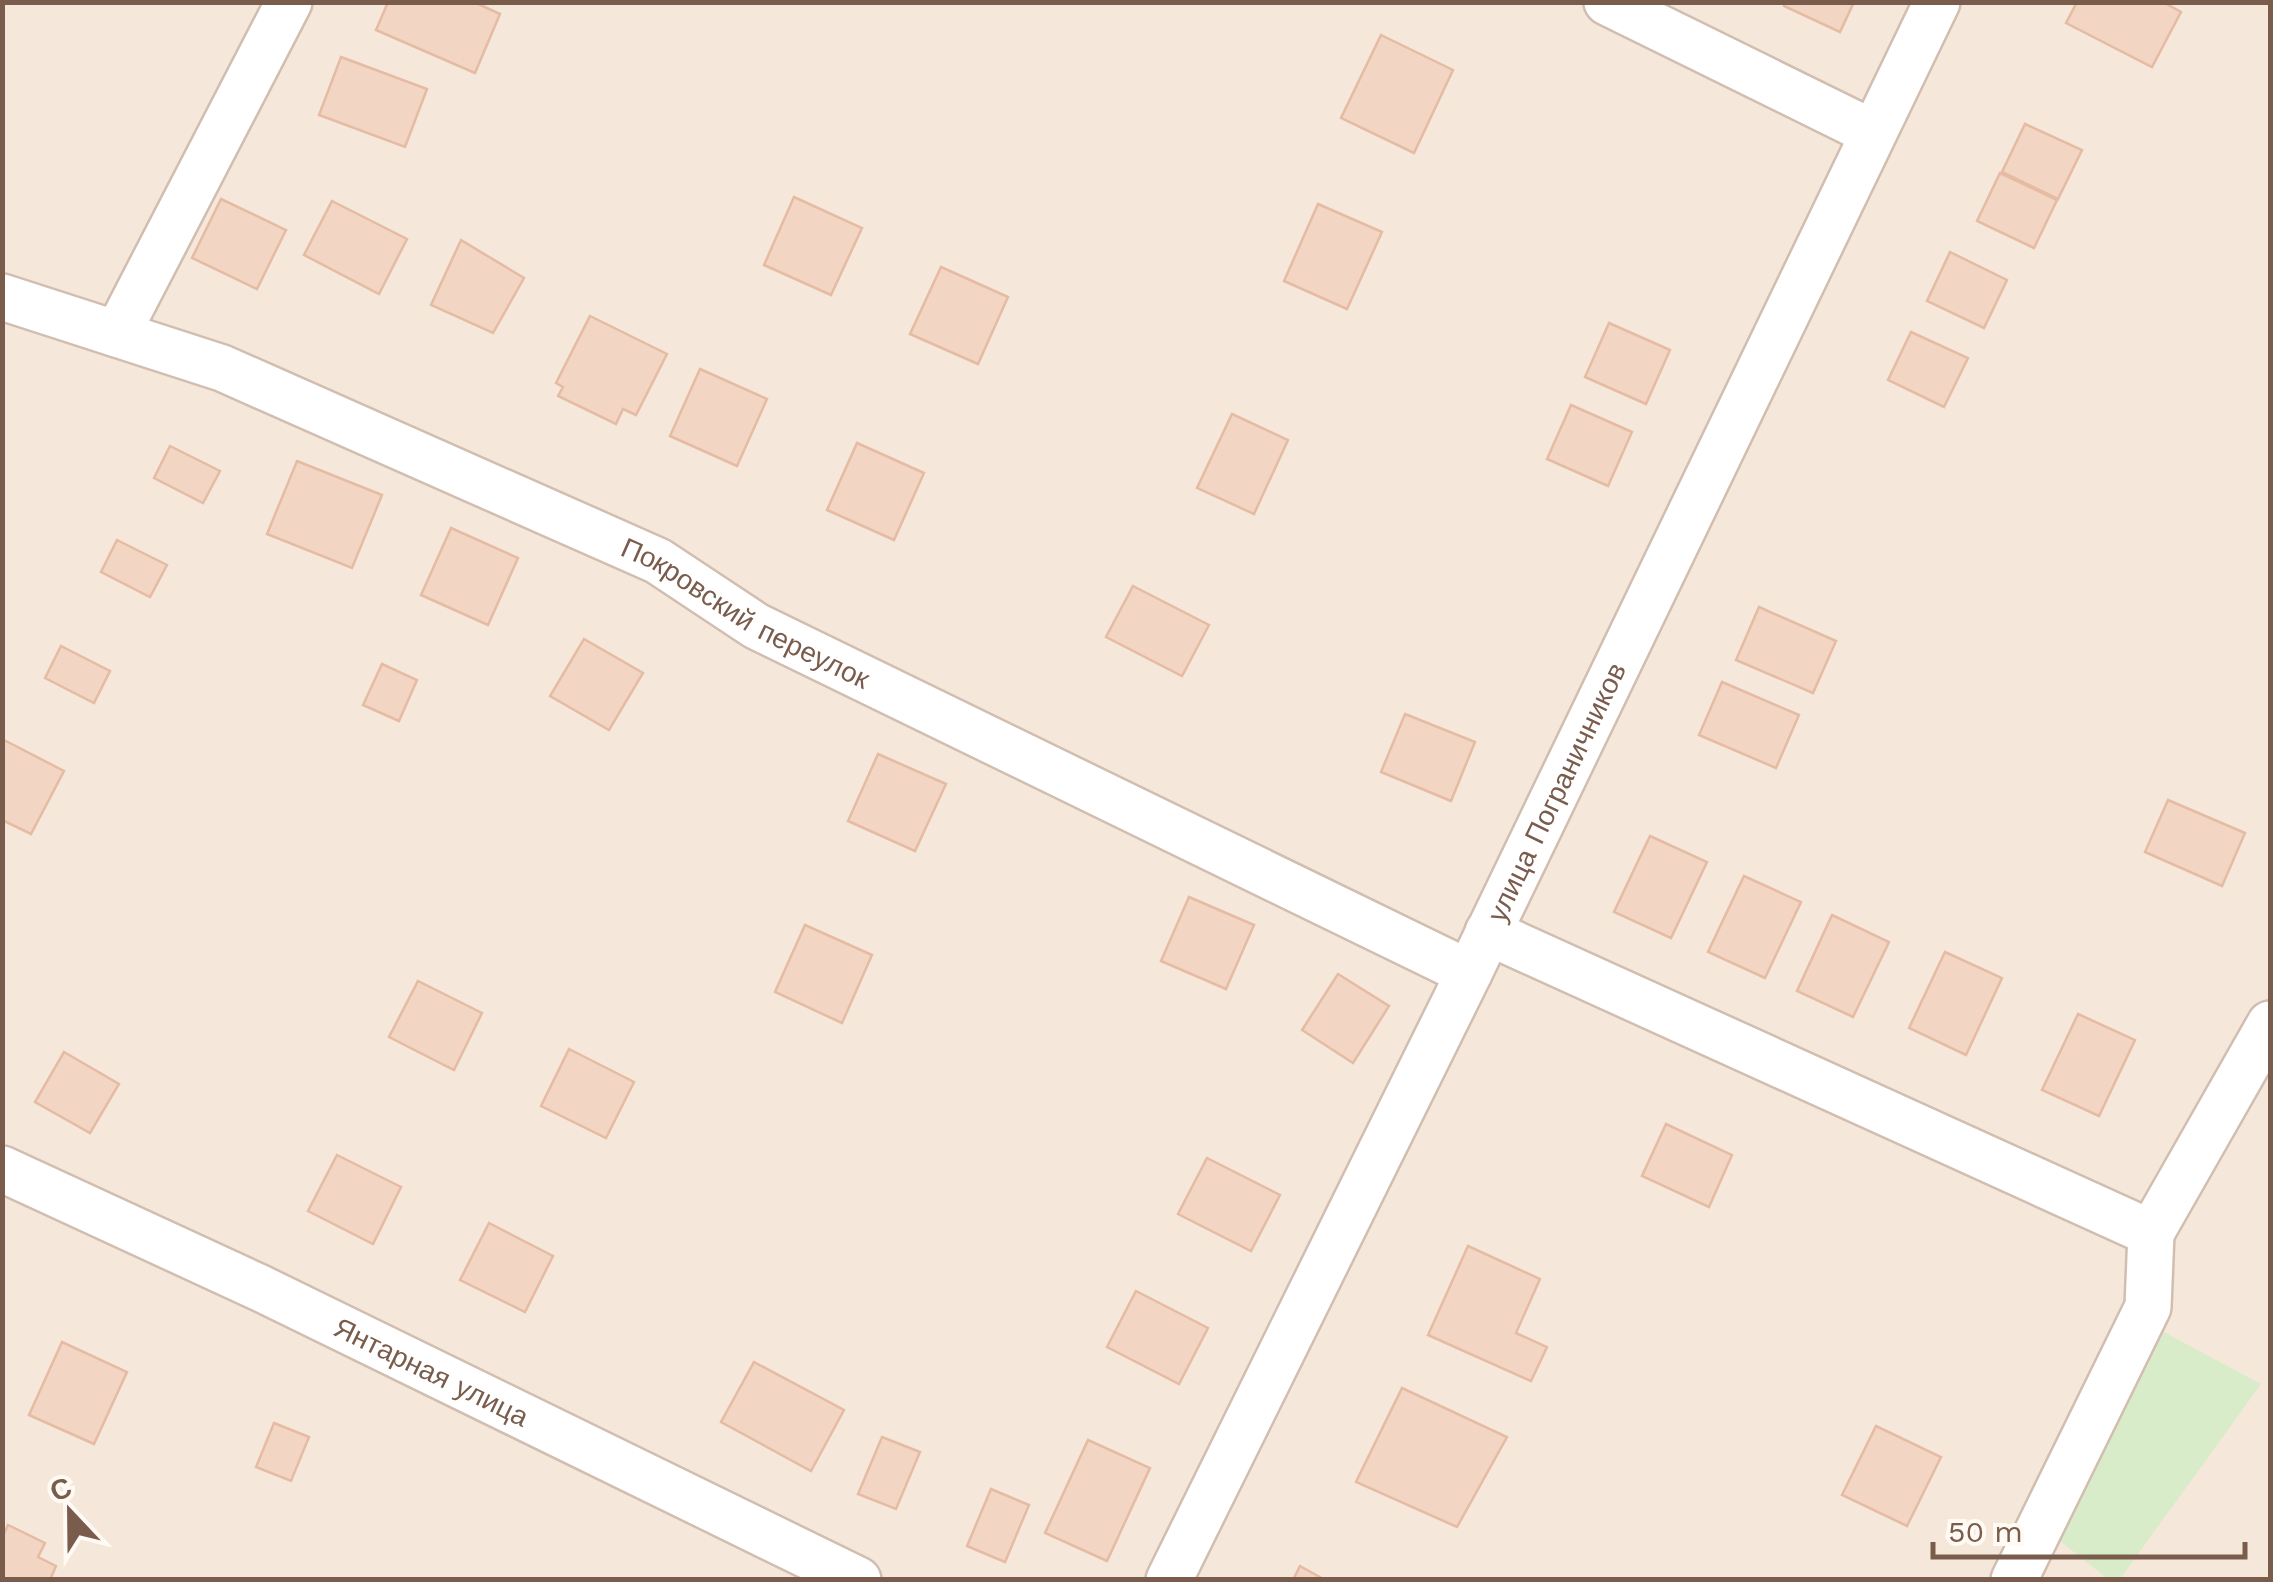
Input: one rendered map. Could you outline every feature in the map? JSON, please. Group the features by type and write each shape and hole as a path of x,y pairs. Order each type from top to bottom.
{"street":[{"path":"117,334 289,2"},
{"path":"1607,2 1873,133"},
{"name":"улица Пограничников","path":"1169,1580 1469,973 1938,2"},
{"name":"Покровский переулок","path":"2,296 222,368 658,561 756,626 1469,973"},
{"path":"1488,932 2151,1233"},
{"path":"2014,1580 2148,1307 2151,1233 2270,1024"},
{"name":"Янтарная улица","path":"2,1168 276,1296 858,1580"}],"shaded area":[{"path":"3,3 2270,3 2270,1579 3,1579"}],"green space":[{"path":"2164,1332 2261,1384 2120,1579 2108,1579 2050,1533"}],"building":[{"path":"388,2 474,2 500,14 475,73 376,30"},
{"path":"1785,2 1854,2 1840,32 1784,6"},
{"path":"2077,2 2163,2 2181,12 2152,67 2066,23"},
{"path":"1381,35 1453,70 1414,153 1341,118"},
{"path":"341,57 427,89 405,147 319,115"},
{"path":"2025,124 2082,150 2058,199 2002,172"},
{"path":"2000,173 2057,200 2034,248 1977,221"},
{"path":"794,197 862,228 831,295 764,265"},
{"path":"221,199 286,230 257,289 192,258"},
{"path":"332,201 407,239 379,294 304,255"},
{"path":"1318,204 1382,232 1347,309 1284,281"},
{"path":"461,240 524,278 493,333 431,305"},
{"path":"1950,252 2007,280 1984,328 1927,301"},
{"path":"941,267 1008,297 978,364 910,334"},
{"path":"590,316 667,354 636,415 623,409 616,424 558,396 563,387 556,383"},
{"path":"1609,323 1670,350 1646,404 1585,377"},
{"path":"1911,332 1968,358 1944,407 1888,380"},
{"path":"700,369 767,399 737,466 670,436"},
{"path":"1571,405 1632,432 1608,486 1547,459"},
{"path":"1232,414 1288,440 1254,514 1197,488"},
{"path":"857,443 924,473 894,540 827,510"},
{"path":"170,446 220,471 203,503 154,478"},
{"path":"297,461 382,495 352,568 267,534"},
{"path":"451,528 518,558 488,625 421,595"},
{"path":"117,540 167,565 150,597 101,572"},
{"path":"1133,586 1209,625 1182,676 1106,637"},
{"path":"1759,607 1836,641 1813,693 1736,660"},
{"path":"584,639 643,673 609,730 550,696"},
{"path":"61,646 110,671 94,703 45,678"},
{"path":"382,664 417,680 399,721 363,705"},
{"path":"1722,682 1799,715 1776,768 1699,735"},
{"path":"1405,714 1475,742 1451,801 1381,772"},
{"path":"4,740 64,771 31,834 2,820"},
{"path":"878,754 946,784 915,851 848,821"},
{"path":"2168,800 2245,833 2222,886 2145,852"},
{"path":"1650,836 1707,862 1671,938 1614,912"},
{"path":"1744,876 1801,902 1765,978 1708,952"},
{"path":"1189,897 1254,925 1226,989 1161,961"},
{"path":"1832,915 1889,942 1853,1017 1797,991"},
{"path":"805,925 872,955 842,1023 775,992"},
{"path":"1945,952 2002,978 1966,1055 1909,1028"},
{"path":"1338,974 1389,1006 1353,1063 1302,1030"},
{"path":"418,981 482,1013 454,1070 389,1037"},
{"path":"2078,1014 2135,1040 2099,1116 2042,1090"},
{"path":"569,1049 634,1082 606,1138 541,1106"},
{"path":"64,1052 119,1084 90,1133 35,1102"},
{"path":"1666,1124 1732,1155 1709,1207 1642,1176"},
{"path":"337,1155 401,1187 373,1244 308,1211"},
{"path":"1207,1158 1280,1195 1251,1251 1178,1214"},
{"path":"489,1223 553,1256 525,1312 460,1280"},
{"path":"1468,1246 1540,1279 1516,1333 1547,1347 1531,1381 1428,1335"},
{"path":"1136,1291 1208,1328 1179,1384 1107,1347"},
{"path":"62,1342 127,1372 94,1444 29,1415"},
{"path":"754,1362 844,1410 811,1471 721,1422"},
{"path":"1402,1388 1507,1437 1457,1527 1356,1482"},
{"path":"274,1423 309,1437 291,1481 256,1467"},
{"path":"1876,1426 1941,1457 1907,1526 1842,1495"},
{"path":"882,1437 920,1452 896,1509 858,1494"},
{"path":"1088,1440 1150,1468 1107,1561 1045,1533"},
{"path":"991,1489 1029,1505 1005,1562 967,1546"},
{"path":"8,1525 45,1543 38,1557 56,1566 50,1580 2,1580 2,1538"},
{"path":"1300,1566 1325,1580 1293,1580"}]}
